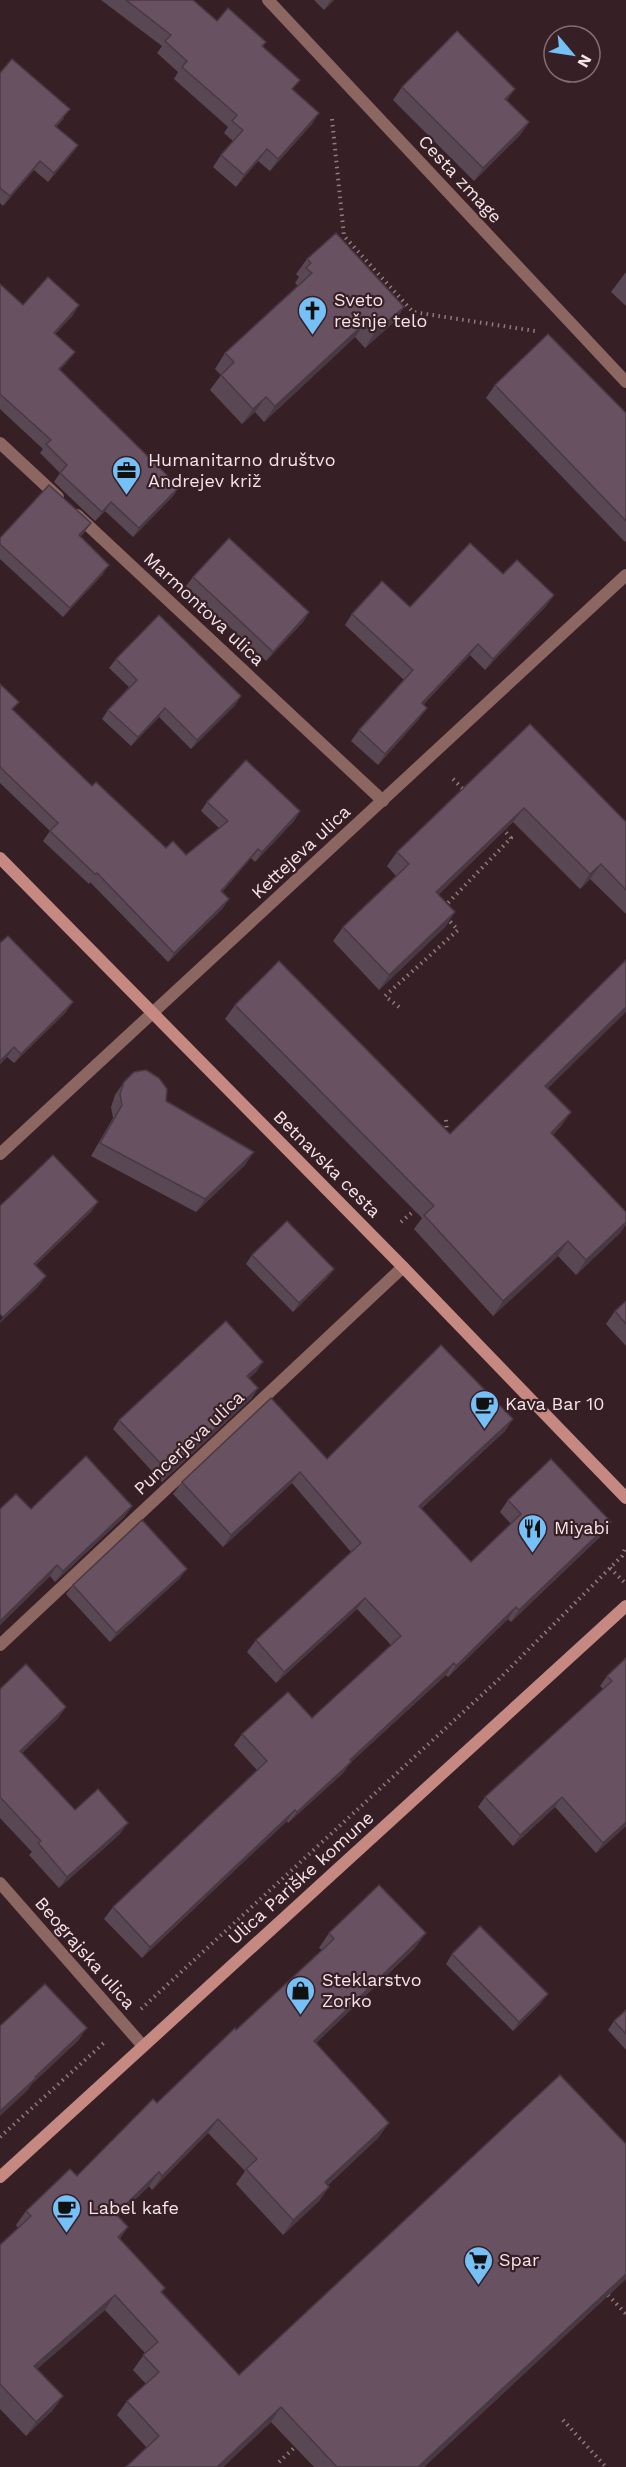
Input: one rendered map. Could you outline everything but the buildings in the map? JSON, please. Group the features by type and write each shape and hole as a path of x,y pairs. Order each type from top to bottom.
{"street":[{"name":"Cesta zmage","path":"268,0 626,382"},
{"name":"Marmontova ulica","path":"0,443 383,801"},
{"name":"Kettejeva ulica","path":"0,1154 626,575"},
{"name":"Betnavska cesta","path":"0,858 403,1267 626,1498"},
{"name":"Puncerjeva ulica","path":"0,1646 403,1267"},
{"name":"Ulica Pariške komune","path":"0,2177 626,1606"},
{"name":"Beograjska ulica","path":"0,1883 142,2046"}],"path":[{"path":"333,119 344,236 413,312 535,331"},
{"path":"453,779 469,796"},
{"path":"399,1007 385,996 458,930 440,911 511,838 494,821"},
{"path":"446,1120 448,1144"},
{"path":"401,1222 417,1208"},
{"path":"0,2137 498,1680 622,1556 626,1547"},
{"path":"610,1568 626,1584"},
{"path":"608,2295 626,2314"},
{"path":"563,2420 606,2467"},
{"path":"279,2462 295,2447"}],"place":[{"name":"Sveto rešnje telo","path":"313,336"},
{"name":"Humanitarno društvo Andrejev križ","path":"127,496"},
{"name":"Kava Bar 10","path":"484,1430"},
{"name":"Miyabi","path":"533,1554"},
{"name":"Steklarstvo Zorko","path":"301,2016"},
{"name":"Label kafe","path":"67,2234"},
{"name":"Spar","path":"478,2286"}]}
